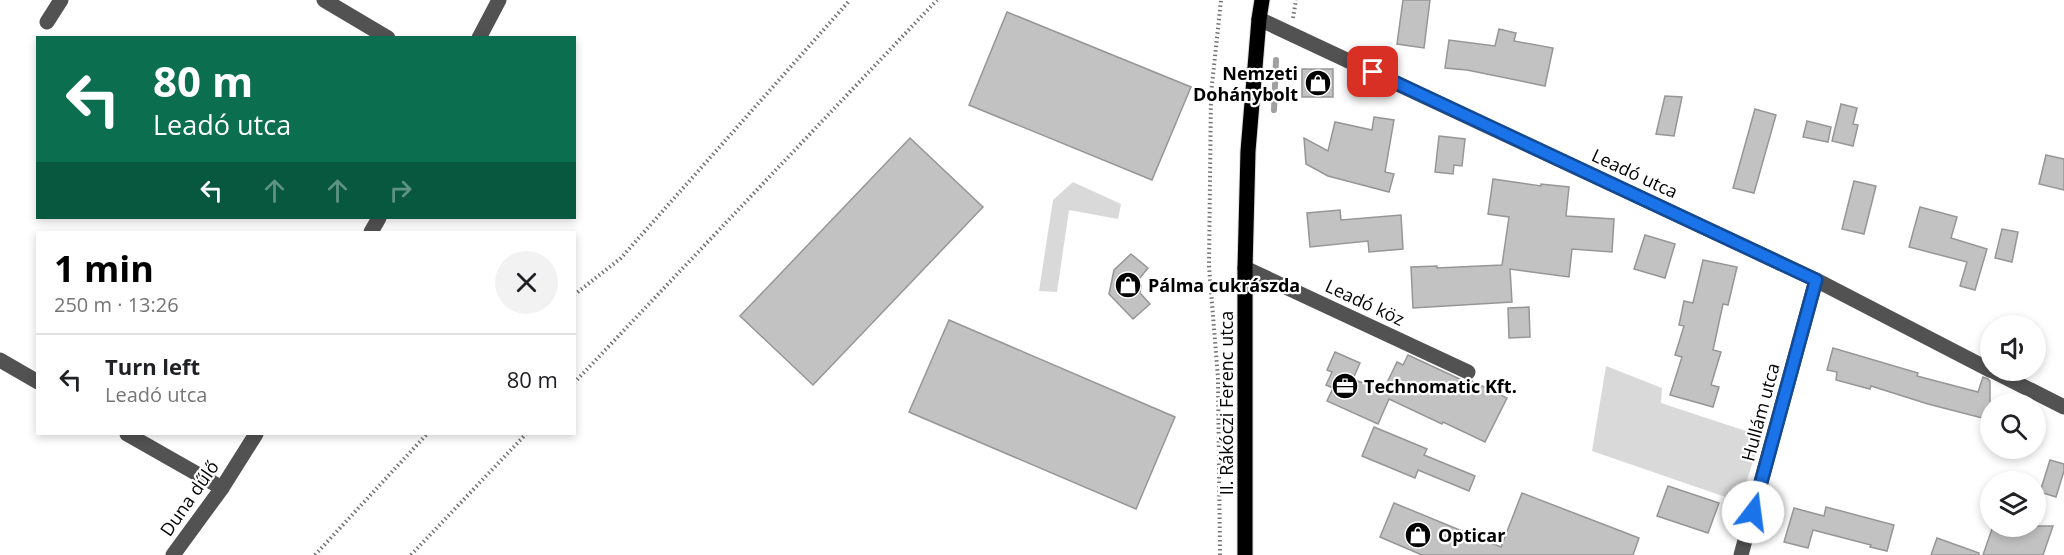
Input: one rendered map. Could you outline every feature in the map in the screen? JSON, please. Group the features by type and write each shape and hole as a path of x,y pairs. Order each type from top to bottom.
{"main road":[{"name":"II. Rákóczi Ferenc utca","path":"1245,555 1245,268 1248,151 1262,0"}],"street":[{"path":"47,22 61,0"},
{"path":"324,0 385,36"},
{"path":"479,36 500,0"},
{"name":"Leadó utca","path":"1259,20 1816,280 1980,364"},
{"name":"Leadó köz","path":"1245,268 1468,372"},
{"name":"Hullám utca","path":"1741,555 1816,280"},
{"path":"0,360 36,381"},
{"name":"Leadó utca","path":"2013,381 2064,407"},
{"path":"129,435 222,488"},
{"name":"Duna dűlő","path":"173,555 222,488 255,435"}],"path":[{"path":"576,293 621,258 850,0"},
{"path":"576,381 937,0"},
{"path":"1220,555 1218,378 1209,266 1211,94 1221,0"},
{"path":"315,555 426,435"},
{"path":"411,555 525,435"}],"shaded area":[{"path":"1073,182 1121,204 1118,219 1069,210 1057,292 1039,291 1053,200"},
{"path":"1606,366 1662,388 1661,403 1761,436 1740,502 1592,451"}],"building":[{"path":"1403,0 1430,0 1424,48 1397,44"},
{"path":"1007,12 1191,87 1152,180 969,105"},
{"path":"1499,29 1516,33 1514,41 1553,48 1545,86 1467,70 1445,68 1449,40 1495,46"},
{"name":"Nemzeti Dohánybolt","path":"1302,69 1333,69 1333,97 1302,97"},
{"path":"1665,96 1682,97 1674,136 1656,134"},
{"path":"1841,104 1857,108 1853,124 1858,125 1853,146 1832,141"},
{"path":"1755,109 1776,115 1754,193 1733,188"},
{"path":"1374,117 1394,120 1385,172 1394,174 1389,192 1328,176 1306,164 1304,138 1328,151 1335,122 1372,130"},
{"path":"1807,121 1831,127 1828,142 1803,137"},
{"path":"1439,136 1465,139 1462,166 1454,165 1453,174 1435,172"},
{"path":"910,138 983,207 813,385 740,316"},
{"path":"2046,155 2064,159 2064,190 2039,184"},
{"path":"1493,179 1541,186 1541,184 1569,187 1566,216 1614,219 1612,252 1572,249 1569,277 1510,269 1512,302 1413,308 1411,267 1502,265 1509,217 1488,214"},
{"path":"1854,181 1876,186 1864,234 1842,229"},
{"path":"1920,207 1957,217 1951,238 1987,249 1975,290 1960,286 1967,262 1909,247"},
{"path":"1340,210 1341,220 1401,215 1403,249 1369,252 1368,241 1310,247 1307,213"},
{"path":"2002,229 2018,232 2012,262 1995,258"},
{"path":"1645,235 1675,244 1665,278 1634,269"},
{"path":"1131,254 1148,268 1139,279 1140,293 1150,304 1133,319 1109,294 1114,270"},
{"path":"1703,260 1737,267 1728,305 1723,304 1713,350 1721,352 1711,385 1719,387 1713,407 1670,395 1682,357 1675,355 1684,326 1679,325 1684,301 1693,303"},
{"path":"1529,307 1530,337 1509,338 1508,308"},
{"path":"949,320 1175,417 1136,509 909,412"},
{"path":"1833,348 1918,373 1917,376 1978,392 1982,381 1990,381 1990,393 1980,393 1980,417 1871,386 1870,389 1836,380 1837,372 1827,370"},
{"path":"1335,352 1360,363 1353,379 1383,391 1397,362 1403,365 1408,355 1507,398 1485,442 1389,399 1378,424 1327,401 1333,388 1326,385 1332,372 1327,370"},
{"path":"1374,427 1427,449 1424,455 1475,476 1469,491 1418,470 1415,478 1362,456"},
{"path":"2050,460 2064,464 2056,497 2046,494 2046,473"},
{"path":"1668,486 1719,503 1708,533 1657,516"},
{"path":"1522,493 1639,538 1633,555 1422,555 1380,537 1394,503 1501,547"},
{"path":"1826,507 1894,525 1887,551 1813,530 1808,548 1784,542 1794,508 1824,516"},
{"path":"2046,526 2053,526 2043,555 1983,555 1989,537 2046,537"},
{"path":"1937,538 1979,553 1979,555 1931,555"}],"waterway":[{"path":"1274,110 1276,60"}],"place":[{"name":"Nemzeti Dohánybolt","path":"1318,83"},
{"name":"Pálma cukrászda","path":"1128,285"},
{"name":"Technomatic Kft.","path":"1345,386"},
{"name":"Opticar","path":"1418,535"}],"route":[{"path":"1373,72 1816,280 1753,512"}]}
